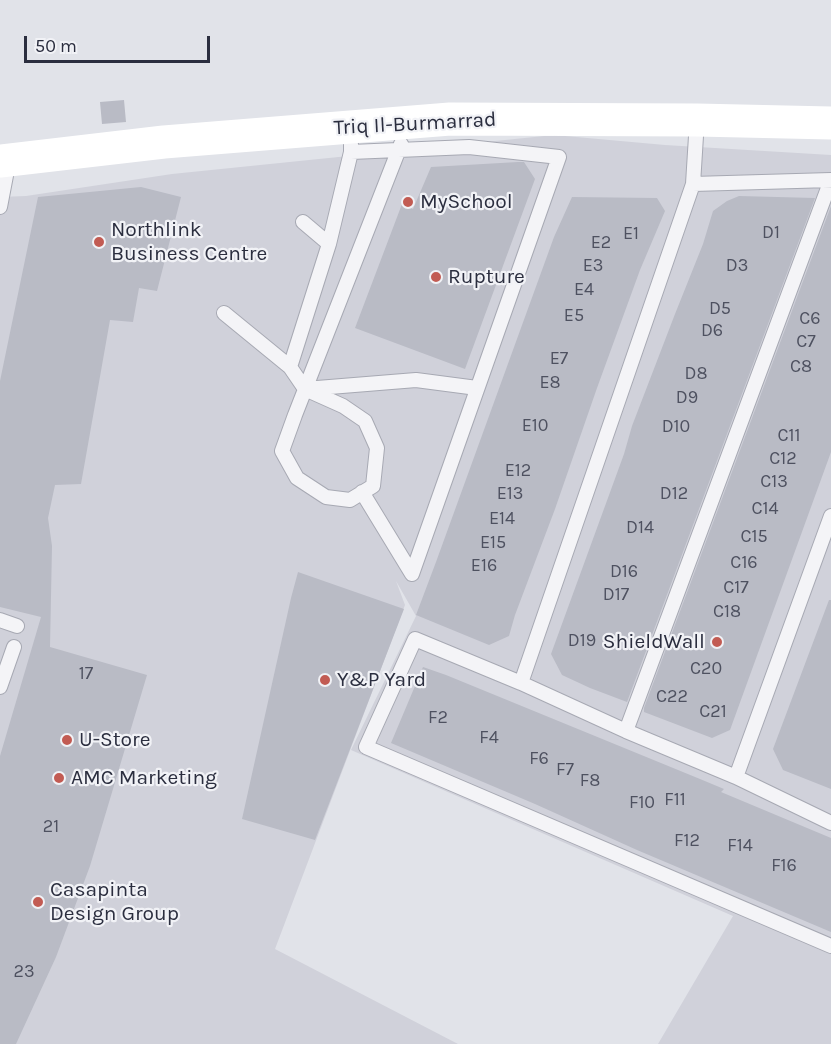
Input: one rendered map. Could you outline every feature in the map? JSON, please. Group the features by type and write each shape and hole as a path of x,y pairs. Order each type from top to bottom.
{"street":[{"name":"Triq Il-Burmarrad","path":"4,160 157,143 404,136 450,119 831,123"}],"lane":[{"path":"521,683 693,184 698,120"},
{"path":"224,313 290,367 305,389 343,406 364,421 377,448 373,486 362,492 350,500 326,497 297,478 282,451 305,389 404,136 469,147 559,157 412,574 362,492"},
{"path":"290,367 330,244 350,139"},
{"path":"0,207 4,160"},
{"path":"626,731 831,180 693,184"},
{"path":"303,222 330,244"},
{"path":"305,389 416,380 477,388"},
{"path":"736,777 831,516"},
{"path":"0,620 17,626"},
{"path":"831,823 736,777 415,639 366,747 831,946"},
{"path":"0,687 14,647"}],"shaded area":[{"path":"554,135 665,145 831,155 831,1044 658,1044 733,916 351,750 416,616 396,581 405,605 275,949 458,1044 0,1044 0,197 26,196 172,174"}],"building":[{"path":"124,100 126,122 102,124 100,102"},
{"path":"524,162 535,179 465,369 355,328 402,204 413,209 431,167"},
{"path":"141,187 181,197 157,291 139,288 133,322 110,320 81,484 55,485 48,518 52,546 50,647 147,675 90,866 56,957 16,1044 0,1044 0,756 41,617 0,607 0,381 38,197"},
{"path":"739,196 815,198 627,702 562,675 551,654 624,454 632,426 703,244 713,211"},
{"path":"572,197 657,198 665,211 640,270 509,636 489,645 416,615 554,237"},
{"path":"831,206 831,452 730,730 712,738 644,712 644,708"},
{"name":"Y&P Yard","path":"298,572 404,609 315,840 242,819"},
{"path":"829,600 831,600 831,789 783,770 773,749"},
{"path":"423,667 724,789 721,792 831,838 831,932 391,743"}],"place":[{"name":"MySchool","path":"408,202"},
{"name":"Northlink Business Centre","path":"99,242"},
{"name":"Rupture","path":"436,277"},
{"name":"ShieldWall","path":"717,642"},
{"name":"Y&P Yard","path":"325,680"},
{"name":"U-Store","path":"67,740"},
{"name":"AMC Marketing","path":"59,778"},
{"name":"Casapinta Design Group","path":"38,902"}]}
